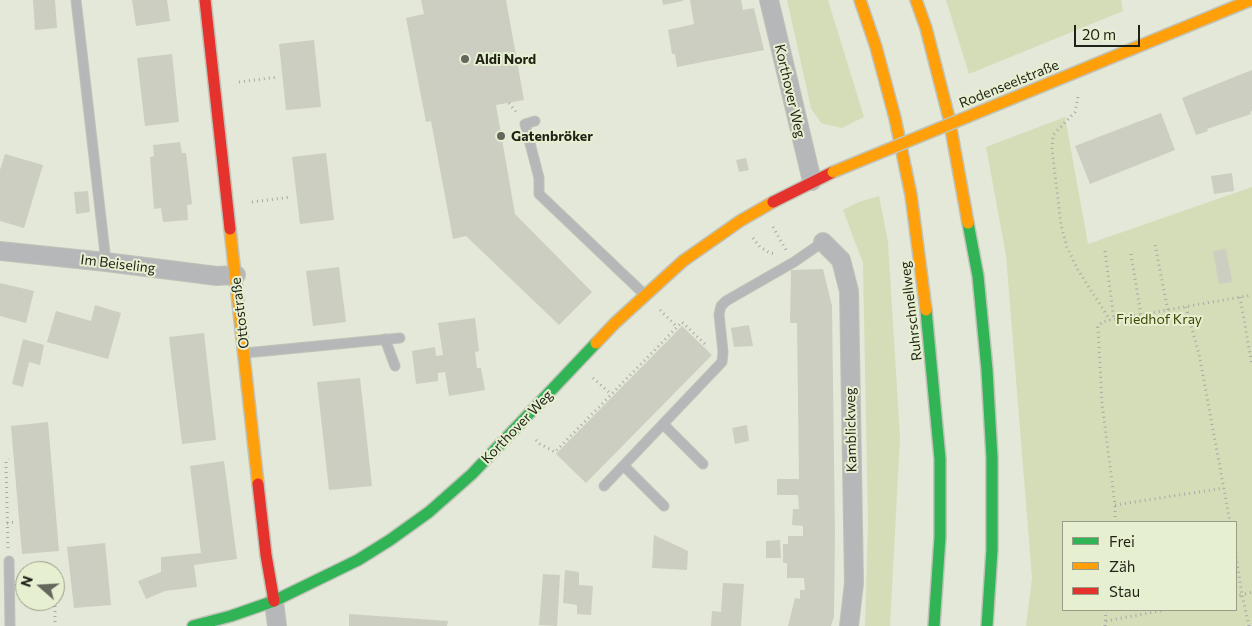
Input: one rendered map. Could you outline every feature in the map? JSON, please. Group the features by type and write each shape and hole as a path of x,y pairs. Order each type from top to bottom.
{"main road":[{"name":"Ottostraße","path":"205,0 266,555 274,601"},
{"name":"Ruhrschnellweg","path":"860,0 876,47 895,118 911,195 924,284 940,459 940,537 934,626"},
{"path":"916,0 926,28 949,118 978,276 987,370 992,458 992,550 987,626"},
{"name":"Rodenseelstraße","path":"833,172 1247,1"},
{"name":"Korthover Weg","path":"194,626 274,601 358,560 421,518 472,474 615,323 660,280 740,221 812,181 833,172"}],"street":[{"name":"Korthover Weg","path":"769,0 812,181"},
{"name":"Kamblickweg","path":"824,242 841,260 849,291 854,583 850,626"},
{"name":"Im Beiseling","path":"0,251 218,276 236,275"},
{"name":"Ottostraße","path":"274,601 277,626"}],"lane":[{"path":"76,0 106,262"},
{"path":"535,121 525,124 539,178 540,194 645,295"},
{"path":"604,486 722,362 723,352 719,314 721,306 726,301 794,262 824,242"},
{"path":"245,353 400,338"},
{"path":"385,339 395,366"},
{"path":"663,424 703,464"},
{"path":"624,466 664,506"},
{"path":"9,561 10,626"}],"path":[{"path":"1084,69 1075,112 1054,135 1052,149 1061,225 1067,247 1078,270 1112,320"},
{"path":"239,82 278,77"},
{"path":"252,202 291,197"},
{"path":"780,240 784,248"},
{"path":"1155,245 1168,311"},
{"path":"760,247 770,253 784,256"},
{"path":"1105,251 1112,320"},
{"path":"1131,254 1141,316"},
{"path":"1115,521 1115,505 1102,403 1098,327 1102,322 1252,295"},
{"path":"1240,297 1252,365"},
{"path":"1186,308 1199,354 1230,521"},
{"path":"521,424 540,444 555,452 682,322 715,353 723,352"},
{"path":"600,385 611,394"},
{"path":"9,459 6,462 9,561"},
{"path":"1115,505 1224,488"},
{"path":"8,523 16,522"},
{"path":"1237,563 1248,626"},
{"path":"1237,596 1252,592"},
{"path":"55,611 55,626"},
{"path":"1105,626 1106,611"},
{"path":"1106,621 1159,611"}],"green space":[{"path":"787,0 828,0 864,117 842,128 821,123 811,108"},
{"path":"946,0 1121,0 1123,11 969,74"},
{"name":"Friedhof Kray","path":"1065,117 1088,244 1252,187 1252,626 1026,626 1032,578 1006,255 986,147"},
{"path":"879,196 888,242 900,438 890,626 865,626 868,524 863,263 843,210 859,202"}],"building":[{"path":"33,0 55,0 57,28 35,30"},
{"path":"132,0 167,0 170,21 136,26"},
{"path":"421,0 506,0 524,100 496,105 515,214 592,292 559,325 466,236 453,239 431,121 426,122 406,18 424,14"},
{"path":"662,0 683,0 683,1 663,5"},
{"path":"690,0 741,0 743,10 754,8 764,50 677,67 675,54 672,54 668,30 694,24"},
{"path":"314,40 321,107 286,110 279,44"},
{"path":"172,54 179,122 145,126 137,58"},
{"path":"1252,70 1251,114 1207,129 1208,131 1196,135 1182,98"},
{"path":"1161,113 1175,150 1090,184 1075,146"},
{"path":"180,142 182,153 186,153 192,204 187,205 188,220 163,222 161,208 154,209 150,157 154,156 153,145"},
{"path":"326,153 334,220 300,224 292,157"},
{"path":"5,154 43,165 24,228 0,221 0,170"},
{"path":"746,158 749,170 739,172 736,160"},
{"path":"1232,173 1234,191 1214,194 1211,176"},
{"path":"88,191 90,212 76,214 74,192"},
{"path":"1226,249 1232,282 1219,284 1213,251"},
{"path":"339,267 346,322 313,326 306,271"},
{"path":"823,269 832,306 835,535 834,617 831,626 788,626 795,598 800,599 800,590 805,590 804,578 787,578 787,563 783,563 783,544 788,544 788,536 803,536 803,526 792,525 793,509 799,509 798,495 777,495 777,479 799,479 797,323 790,323 791,270"},
{"path":"0,283 34,291 26,323 0,316"},
{"path":"95,305 121,313 108,359 47,342 56,311 91,321"},
{"path":"475,318 479,351 475,352 477,368 481,368 485,390 449,396 445,372 438,373 438,381 416,384 412,351 435,347 436,356 443,355 438,323"},
{"path":"749,325 753,346 734,347 731,328"},
{"path":"682,326 712,355 586,483 556,454"},
{"path":"204,333 216,440 182,444 169,337"},
{"path":"23,339 44,345 40,365 29,362 23,387 12,384"},
{"path":"360,378 372,486 329,490 317,382"},
{"path":"48,422 59,551 22,554 11,426"},
{"path":"747,425 749,441 735,444 732,428"},
{"path":"224,461 237,559 194,565 197,587 165,591 146,599 138,581 161,572 161,557 201,553 190,466"},
{"path":"654,535 688,551 687,570 652,568"},
{"path":"780,540 781,558 766,558 766,541"},
{"path":"105,543 111,605 74,608 67,547"},
{"path":"565,570 579,572 579,585 593,586 591,615 577,614 577,605 563,603"},
{"path":"543,574 560,575 557,626 539,625"},
{"path":"723,583 744,584 741,626 711,626 712,611 721,612"},
{"path":"349,614 448,621 447,626 349,626"}],"traffic: fast":[{"path":"968,223 978,276 987,370 992,458 992,550 987,626"},
{"path":"926,310 940,459 940,537 934,626"},
{"path":"193,626 231,616 274,601 358,560 390,540 429,512 472,474 596,343"}],"traffic: slow":[{"path":"860,0 876,47 895,118 911,195 926,310"},
{"path":"916,0 926,28 949,118 968,223"},
{"path":"1001,103 1251,0"},
{"path":"833,172 1001,103"},
{"path":"596,343 615,323 683,261 740,221 773,202"},
{"path":"230,229 258,484"}],"traffic: jam":[{"path":"205,0 230,229"},
{"path":"773,202 833,172"},
{"path":"258,484 266,555 274,601"}],"place":[{"name":"Aldi Nord","path":"465,59"},
{"name":"Gatenbröker","path":"501,136"}]}
